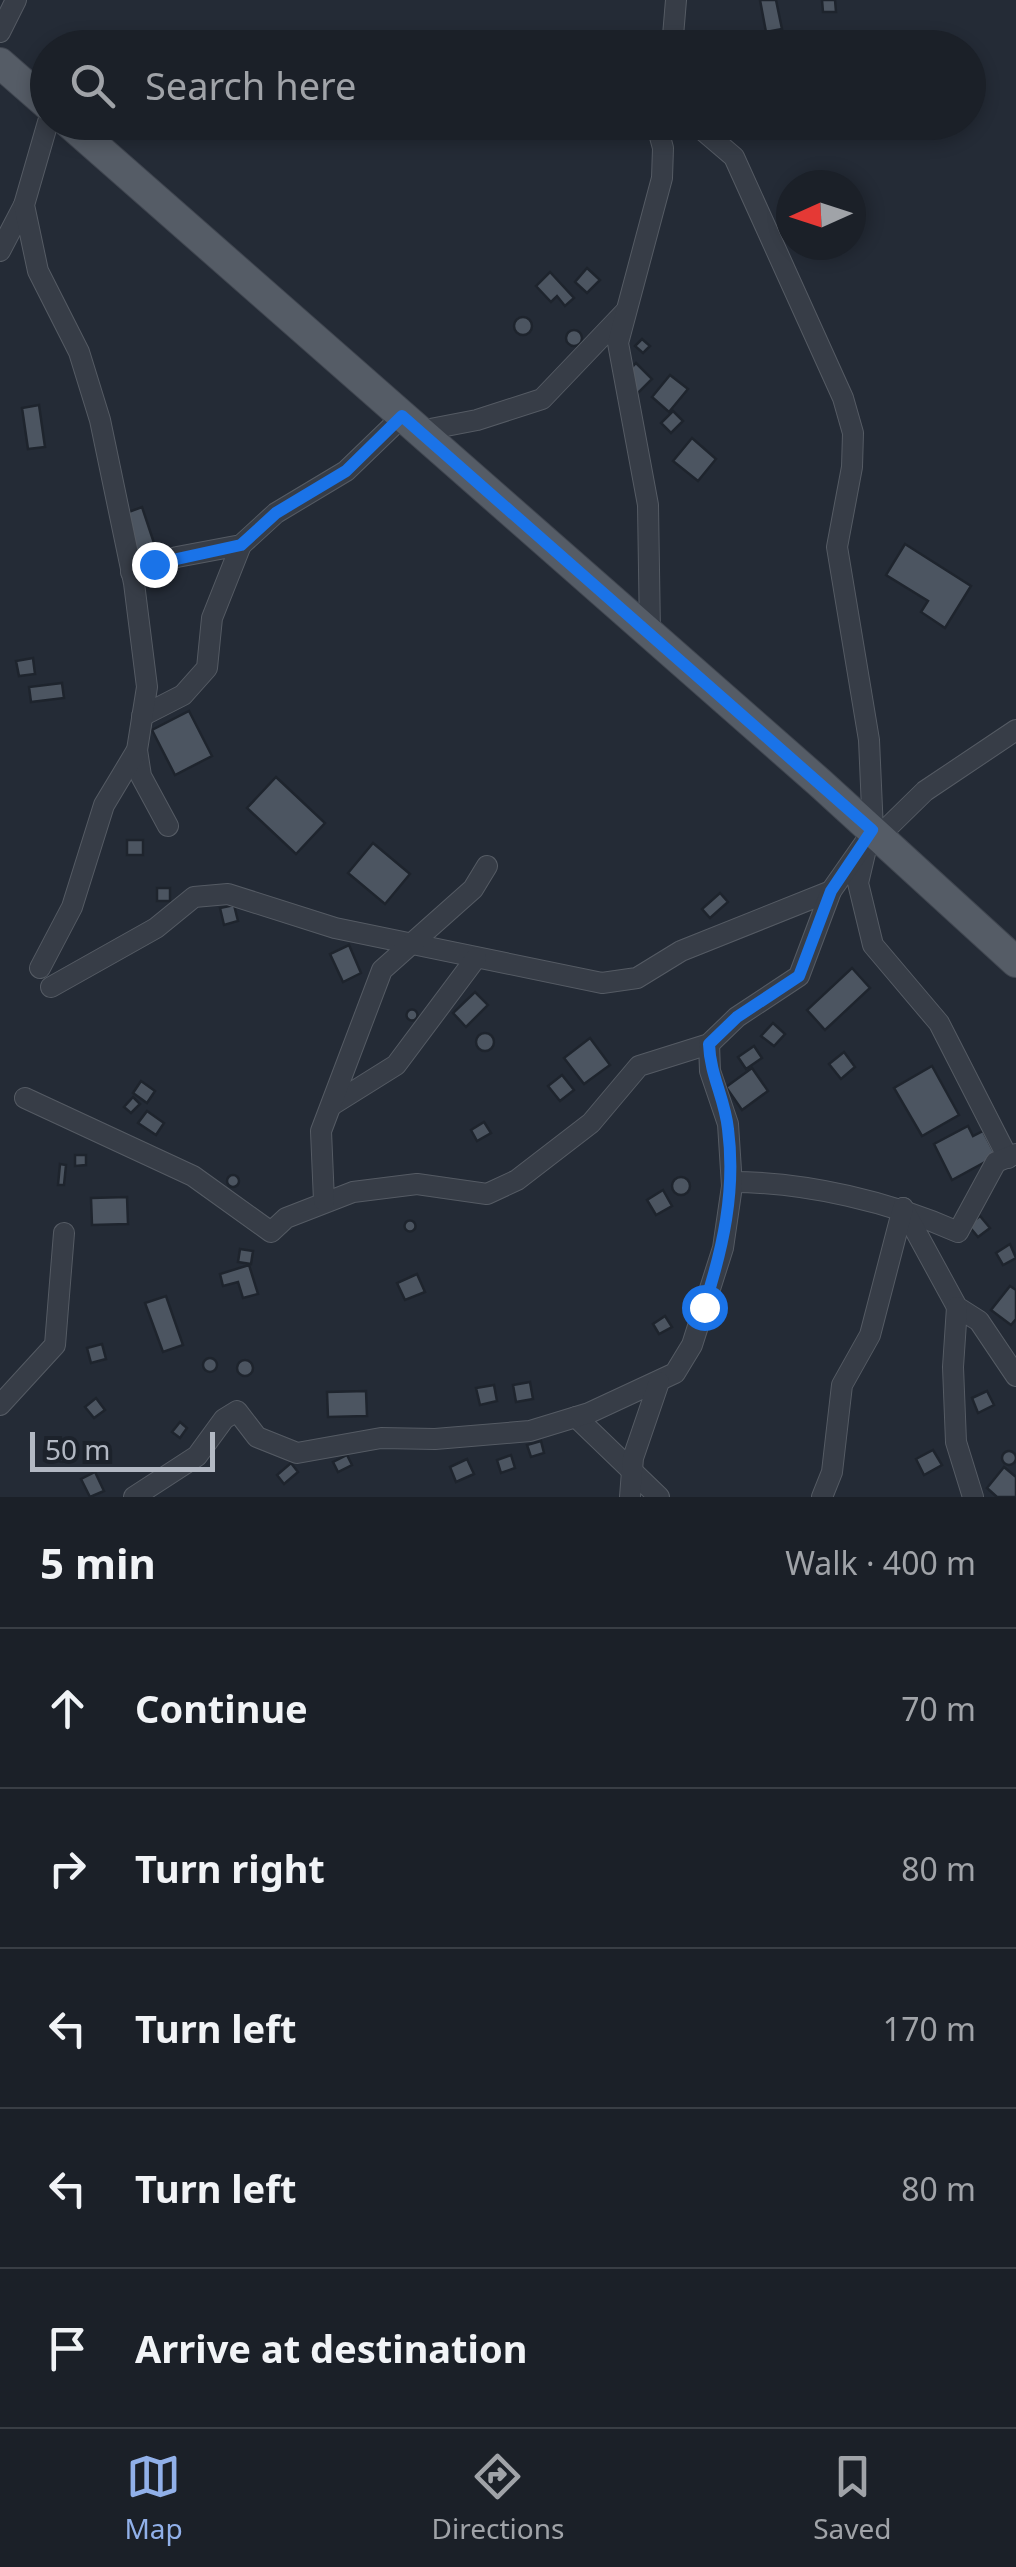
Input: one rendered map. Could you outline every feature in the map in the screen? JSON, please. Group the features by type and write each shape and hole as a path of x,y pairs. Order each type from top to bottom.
{"main road":[{"path":"0,63 30,89"},
{"path":"88,140 650,633 1016,962"}],"street":[{"path":"0,32 16,0"},
{"path":"674,30 676,0"},
{"path":"0,251 24,206 43,140"},
{"path":"650,633 648,505 618,343 662,178 661,140"},
{"path":"714,140 734,157 842,398 853,433 852,467 837,547 868,740 873,835 858,883 873,946 939,1023 1012,1156 996,1162 958,1232 903,1208 770,1182 732,1182"},
{"path":"24,206 38,271 80,352 100,420 132,572 147,687 137,750 141,776 168,826"},
{"path":"142,716 183,695 207,668 212,618 241,545 276,513 346,471 411,424 477,420 542,399 629,307"},
{"path":"132,572 177,556 241,545"},
{"path":"24,1098 194,1176 271,1232 286,1218 353,1192 417,1184 487,1194 517,1180 590,1123 639,1066 709,1044 737,1017 799,976 831,891 873,835 925,791 1016,730"},
{"path":"40,968 72,907 104,805 137,750"},
{"path":"324,1202 322,1130 382,970 473,889 487,866"},
{"path":"52,987 156,928 194,898 228,894 335,928 602,983 638,978 694,945 831,891"},
{"path":"332,1105 396,1066 476,958"},
{"path":"134,1497 197,1456 224,1419 237,1410 256,1437 297,1453 381,1438 436,1439 530,1431 576,1417 675,1374 692,1344 723,1248 732,1182 728,1124 710,1071 709,1044"},
{"path":"903,1208 957,1307 979,1320 1016,1376"},
{"path":"822,1497 832,1472 842,1385 870,1335 903,1208"},
{"path":"0,1405 56,1346 64,1233"},
{"path":"957,1307 952,1368 956,1442 974,1497"},
{"path":"630,1497 632,1474 659,1382"},
{"path":"576,1417 660,1497"}],"building":[{"path":"760,0 776,0 782,29 766,30"},
{"path":"822,0 835,0 836,12 823,12"},
{"path":"587,268 600,280 587,293 575,282"},
{"path":"550,272 574,298 565,306 557,296 551,302 536,286"},
{"path":"523,317 532,326 523,335 514,326"},
{"path":"574,330 582,338 574,346 566,338"},
{"path":"642,339 650,346 643,353 635,346"},
{"path":"636,363 652,379 635,396 620,380"},
{"path":"670,375 688,389 669,412 652,397"},
{"path":"39,405 45,447 28,449 22,408"},
{"path":"673,411 683,421 671,433 661,423"},
{"path":"692,438 716,459 698,481 673,461"},
{"path":"142,507 157,552 139,558 123,514"},
{"path":"905,544 971,586 945,628 921,612 928,601 886,575"},
{"path":"33,658 35,674 19,676 16,661"},
{"path":"62,683 64,698 31,702 29,687"},
{"path":"189,711 212,756 175,775 152,730"},
{"path":"276,777 325,823 296,854 247,808"},
{"path":"127,840 143,840 143,855 127,855"},
{"path":"373,843 410,874 385,904 348,873"},
{"path":"157,888 170,888 170,901 157,901"},
{"path":"720,893 728,902 710,918 702,909"},
{"path":"234,905 238,921 224,925 220,908"},
{"path":"349,945 361,973 343,982 330,954"},
{"path":"852,968 870,988 825,1030 807,1010"},
{"path":"475,992 488,1005 466,1027 453,1013"},
{"path":"412,1009 418,1015 412,1021 406,1015"},
{"path":"773,1023 785,1034 774,1046 761,1036"},
{"path":"485,1033 492,1035 492,1049 485,1051 478,1049 476,1042 478,1035"},
{"path":"590,1038 610,1065 584,1084 564,1058"},
{"path":"754,1046 762,1058 746,1069 738,1057"},
{"path":"844,1052 855,1067 841,1079 829,1064"},
{"path":"932,1066 959,1115 922,1136 894,1088"},
{"path":"752,1068 768,1091 742,1110 726,1087"},
{"path":"562,1075 574,1090 560,1101 548,1086"},
{"path":"141,1081 155,1091 147,1103 133,1093"},
{"path":"133,1097 140,1104 131,1113 124,1107"},
{"path":"147,1111 164,1123 156,1135 138,1123"},
{"path":"484,1122 491,1133 477,1141 471,1130"},
{"path":"968,1126 973,1136 983,1131 996,1156 952,1180 934,1144"},
{"path":"75,1155 86,1155 86,1165 75,1166"},
{"path":"60,1164 66,1165 64,1185 58,1185"},
{"path":"233,1175 239,1181 233,1187 227,1181"},
{"path":"681,1177 690,1186 681,1195 672,1186"},
{"path":"663,1190 672,1206 656,1215 647,1200"},
{"path":"127,1197 128,1224 92,1225 91,1198"},
{"path":"980,1216 990,1228 978,1237 968,1225"},
{"path":"410,1220 416,1226 410,1232 404,1226"},
{"path":"1010,1244 1016,1258 1003,1265 996,1253"},
{"path":"240,1249 253,1251 251,1264 238,1262"},
{"path":"249,1265 258,1294 243,1298 238,1282 223,1286 220,1274"},
{"path":"417,1274 425,1292 405,1300 397,1283"},
{"path":"1010,1286 1016,1290 1016,1319 1011,1325 991,1310"},
{"path":"166,1296 183,1345 163,1352 145,1303"},
{"path":"665,1316 672,1327 659,1334 653,1324"},
{"path":"102,1344 106,1359 91,1363 87,1348"},
{"path":"210,1358 217,1365 210,1372 203,1365"},
{"path":"245,1360 253,1368 245,1376 237,1368"},
{"path":"530,1382 533,1399 516,1402 513,1385"},
{"path":"494,1385 497,1401 480,1405 476,1388"},
{"path":"366,1391 367,1416 328,1417 327,1392"},
{"path":"987,1391 994,1405 978,1413 972,1398"},
{"path":"96,1398 105,1410 94,1418 85,1407"},
{"path":"180,1422 187,1428 180,1438 172,1432"},
{"path":"541,1441 544,1453 531,1457 527,1445"},
{"path":"62,1450 68,1456 62,1462 56,1456"},
{"path":"933,1450 942,1465 924,1475 916,1459"},
{"path":"1009,1451 1016,1458 1009,1465 1002,1458"},
{"path":"347,1455 352,1465 338,1472 333,1462"},
{"path":"511,1455 515,1468 501,1473 497,1460"},
{"path":"467,1459 474,1474 456,1482 450,1467"},
{"path":"291,1463 298,1472 284,1484 277,1475"},
{"path":"1004,1467 1016,1477 1016,1497 997,1497 987,1488"},
{"path":"95,1472 104,1491 90,1497 81,1479"}],"route":[{"path":"154,564 241,545 276,513 346,471 402,416 872,830 831,891 799,976 737,1017 709,1044 710,1071 728,1124 732,1186 723,1248 704,1307"}]}
